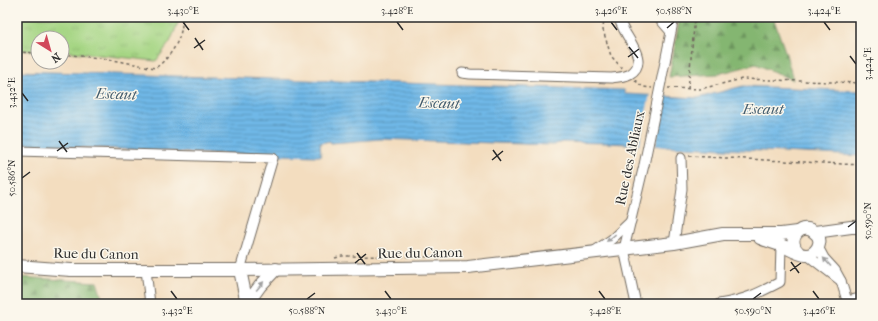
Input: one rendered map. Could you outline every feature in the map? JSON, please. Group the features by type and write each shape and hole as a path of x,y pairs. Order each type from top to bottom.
{"main road":[{"path":"817,240 851,226 861,228"},
{"path":"749,235 781,234 808,229 817,240"},
{"path":"797,232 793,243 795,248 803,254"},
{"name":"Rue du Canon","path":"17,266 71,270 240,270 468,267 591,254 674,243 724,234 749,235"},
{"path":"749,235 803,254 814,253 817,240"},
{"path":"247,304 260,286 276,269"},
{"path":"240,270 247,304"}],"street":[{"path":"462,73 612,78 628,75 633,72 638,65 638,57 621,26 619,17"},
{"path":"658,17 671,32"},
{"name":"Rue des Abliaux","path":"636,304 624,249 644,165 674,17"},
{"path":"17,151 273,158 240,270"},
{"path":"674,243 682,189 682,158"},
{"path":"591,254 612,239 630,221"},
{"path":"817,240 824,258 841,281 847,302 861,298"},
{"path":"719,304 739,301 757,294 780,282 781,245"},
{"path":"803,254 841,281"},
{"path":"146,270 150,304"}],"path":[{"path":"70,55 108,59 155,68 163,63 172,52 178,40 183,22 182,17"},
{"path":"696,17 688,89 700,89 742,79 860,83 859,67 861,67"},
{"path":"17,52 30,53"},
{"path":"682,158 690,156 861,165"}],"green space":[{"path":"17,17 180,17 170,42 156,61 70,52 70,30 30,30 30,51 17,50"},
{"path":"680,17 773,17 793,80 756,64 718,74 669,77"},
{"path":"17,277 97,282 104,304 17,304"}],"water":[{"name":"Escaut","path":"17,71 624,90 625,94 698,98 743,86 861,91 861,156 608,143 562,142 553,145 380,139 331,143 330,141 320,143 321,156 195,153 17,144"}],"pier":[{"path":"650,94 666,94 655,148 639,147"}]}
